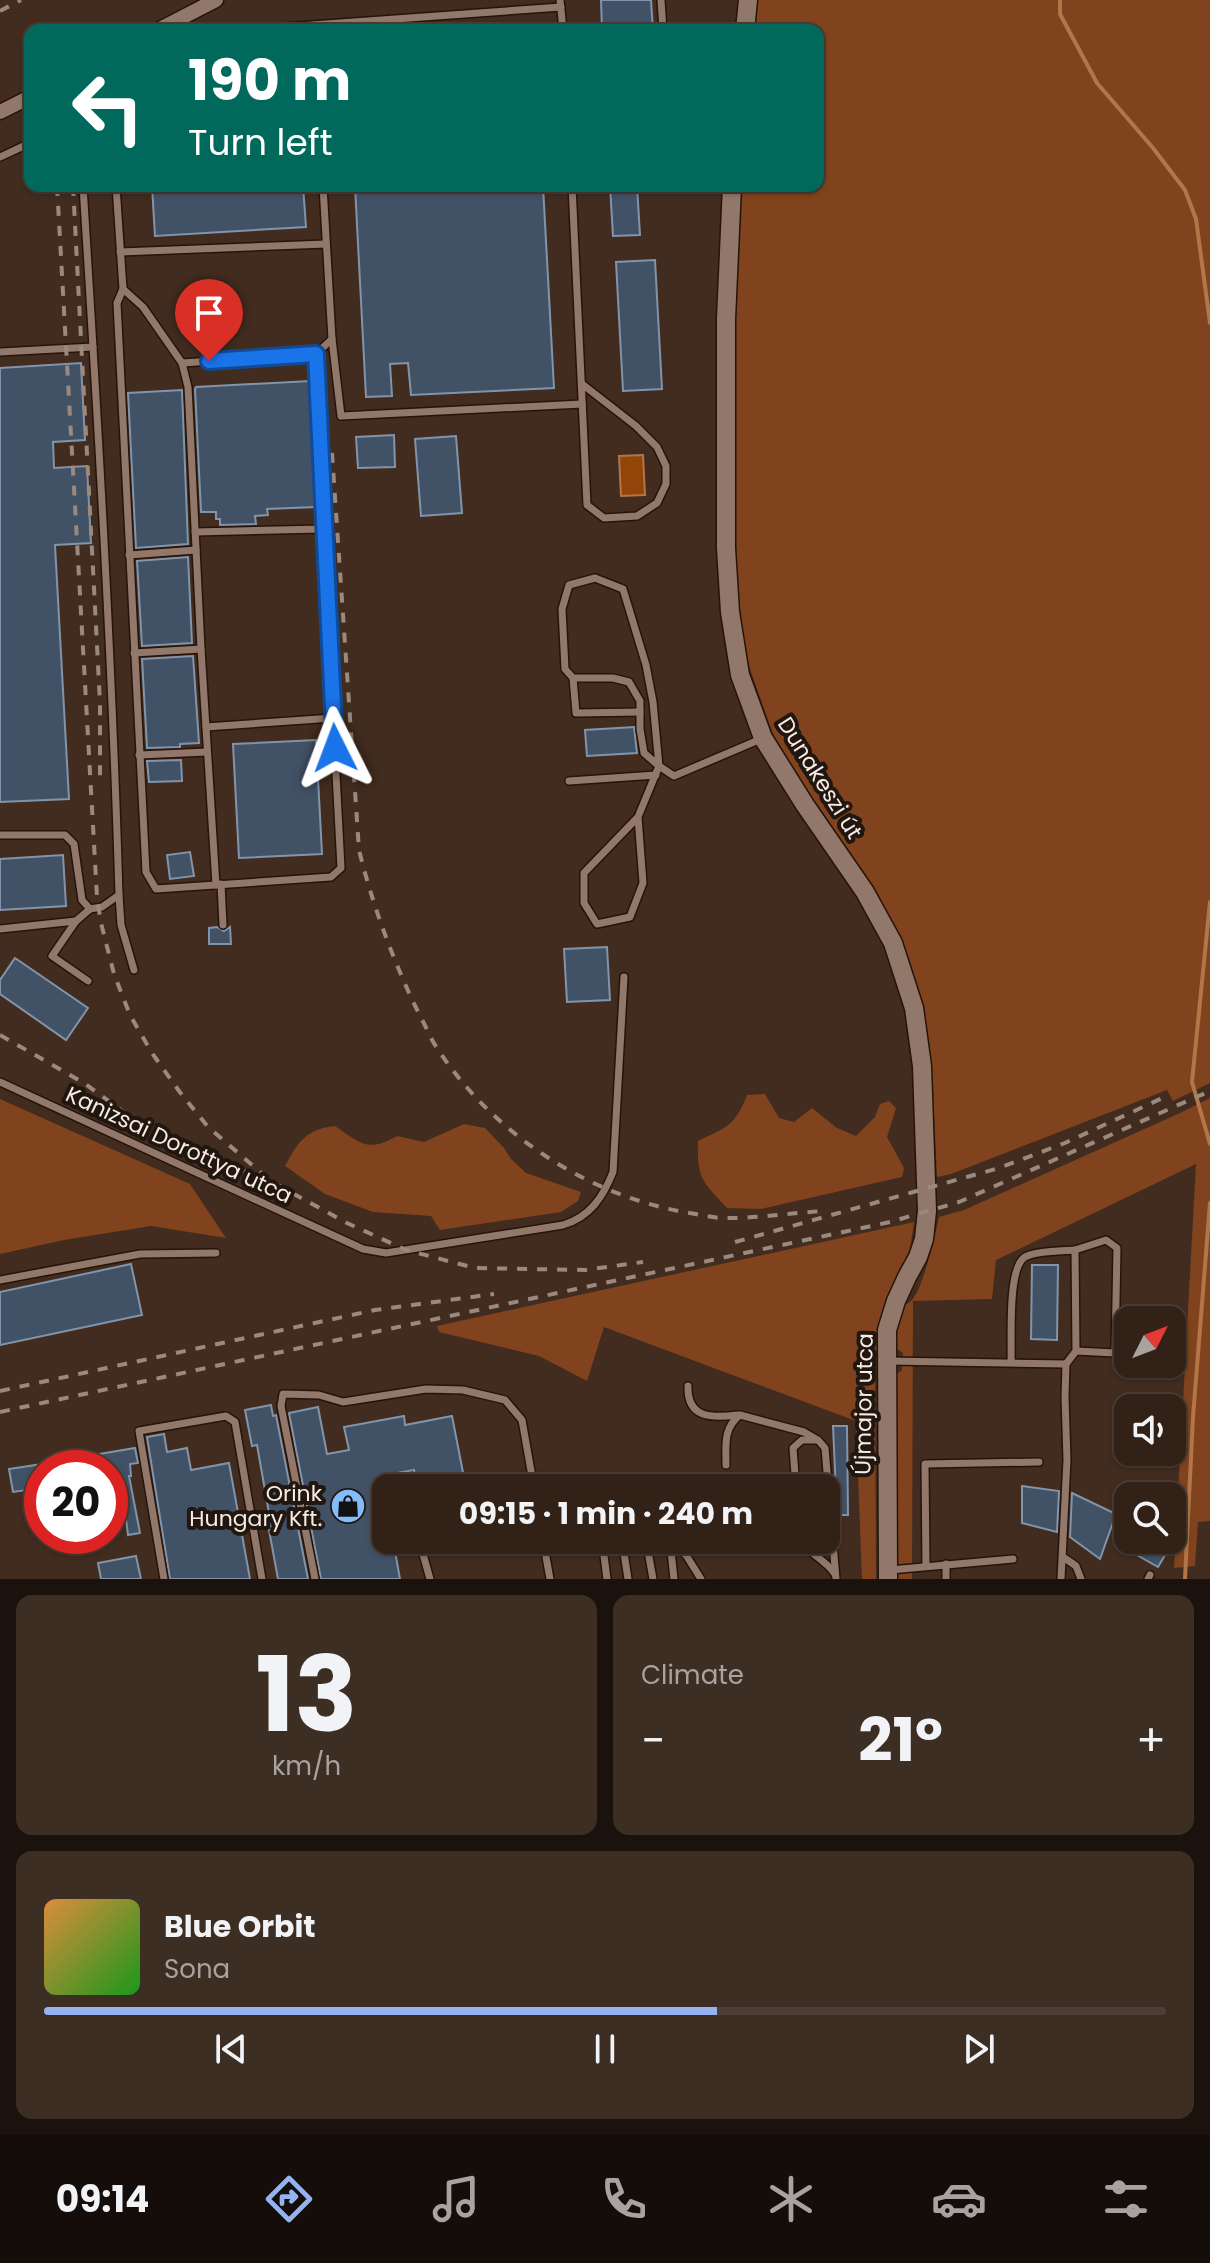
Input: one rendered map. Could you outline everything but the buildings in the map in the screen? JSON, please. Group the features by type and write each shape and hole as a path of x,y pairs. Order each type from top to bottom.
{"street":[{"path":"170,24 216,0"},
{"path":"746,24 748,0"},
{"path":"0,112 24,100"},
{"name":"Dunakeszi út","path":"732,192 726,319 726,548 730,612 740,675 763,738 865,892 893,943 914,1008 922,1066 926,1190"},
{"name":"Újmajor utca","path":"888,1575 887,1330 896,1301 924,1239 926,1190"}],"lane":[{"path":"661,0 663,24"},
{"path":"319,24 561,3 563,24"},
{"path":"0,157 24,146"},
{"path":"83,192 115,757 119,895 121,925 134,970"},
{"path":"116,192 123,289 117,303 139,755 146,872 156,889 331,877 341,868 316,354"},
{"path":"323,192 332,339 341,416 582,404"},
{"path":"572,192 587,505 604,518 637,516 657,503 666,484 666,466 657,447 636,426 582,384"},
{"path":"120,252 326,244"},
{"path":"123,289 143,307 182,363 188,387 207,752 223,925"},
{"path":"182,363 316,354 332,339"},
{"path":"0,352 93,347"},
{"path":"195,532 323,529"},
{"path":"129,555 196,550"},
{"path":"638,817 643,883 630,917 597,924 584,903 584,873 638,817 659,766 646,665 623,589 595,578 569,585 562,609 565,669 573,678 576,713 640,712"},
{"path":"134,653 201,649"},
{"path":"573,678 613,678 629,682 640,701 644,753 674,776 763,738"},
{"path":"206,727 333,718"},
{"path":"139,755 207,752"},
{"path":"569,781 656,775"},
{"path":"0,835 65,835 74,844 82,900 90,909"},
{"path":"88,981 52,956 76,921 90,909 102,907 119,895"},
{"path":"0,929 76,921"},
{"name":"Kanizsai Dorottya utca","path":"0,1082 363,1249 386,1253 563,1225 579,1220 594,1206 606,1190 613,1172 624,977"},
{"path":"1011,1362 1013,1295 1018,1263 1027,1255 1075,1250 1106,1240 1117,1248 1115,1353 1076,1351"},
{"path":"1061,1579 1066,1475 1066,1364 1076,1351 1075,1250"},
{"path":"0,1280 140,1254 216,1253"},
{"path":"886,1361 1066,1364"},
{"path":"688,1386 687,1399 693,1408 704,1415 740,1415 804,1432 825,1448 836,1578"},
{"path":"315,1579 281,1406 283,1394 319,1395 343,1402 426,1389 463,1390 505,1400 522,1420 532,1474"},
{"path":"726,1465 730,1422 740,1415"},
{"path":"164,1579 139,1431 226,1416 235,1422 262,1579"},
{"path":"795,1474 793,1448 802,1440 818,1440"},
{"path":"926,1566 925,1464 1039,1462"},
{"path":"423,1554 430,1579"},
{"path":"546,1554 550,1579"},
{"path":"604,1554 607,1579"},
{"path":"624,1554 628,1579"},
{"path":"649,1554 653,1579"},
{"path":"670,1554 674,1579"},
{"path":"685,1554 701,1579"},
{"path":"812,1554 828,1564 836,1578"},
{"path":"1063,1557 1076,1566 1081,1579"},
{"path":"888,1575 926,1566 1013,1559"},
{"path":"946,1564 946,1579"}],"shaded area":[{"path":"757,0 1210,0 1210,1083 1173,1101 1167,1090 937,1177 932,1075 920,1006 813,801 773,734 750,669 736,607 735,322 741,192 824,192 824,24 755,24"},
{"path":"643,455 645,495 621,496 619,456"},
{"path":"765,1094 779,1118 794,1122 812,1108 837,1128 856,1136 875,1117 880,1104 889,1101 896,1108 887,1137 904,1168 902,1177 761,1209 727,1208 703,1179 698,1141 729,1124 747,1095"},
{"path":"1210,1098 1210,1521 1198,1522 1195,1566 1174,1568 1175,1554 1186,1554 1186,1482 1179,1482 1180,1466 1186,1466 1186,1394 1183,1394 1196,1164 996,1260 992,1299 913,1301 912,1579 891,1579 892,1378 902,1370 903,1353 892,1341 903,1306 913,1299 921,1283 939,1217 964,1210"},
{"path":"0,1099 190,1184 226,1238 151,1226 0,1254"},
{"path":"464,1124 485,1128 526,1173 581,1192 578,1201 561,1212 440,1230 431,1216 373,1212 325,1194 285,1166 304,1138 325,1128 335,1126 358,1141 371,1145 397,1136 424,1142"},
{"path":"914,1222 910,1249 884,1311 875,1359 876,1579 862,1579 856,1421 604,1327 587,1381 539,1356 439,1332 437,1326"}],"waterway":[{"path":"1060,0 1060,14 1097,83 1185,190 1196,219 1210,323"},
{"path":"1210,902 1192,1082 1210,1144"},
{"path":"1185,1579 1193,1417 1210,1203"}],"railway":[{"path":"0,11 21,0"},
{"path":"57,192 97,897 114,974 130,1015 152,1053 208,1127 272,1182 347,1223 406,1250 475,1268 585,1270 643,1262"},
{"path":"73,192 100,703 100,780"},
{"path":"332,453 359,850 393,955 435,1044 460,1079 515,1134 547,1157 616,1193 652,1205 720,1218 823,1211"},
{"path":"0,1035 84,1083 125,1113 255,1176"},
{"path":"0,1412 890,1222 959,1202 1210,1091"},
{"path":"735,1242 999,1168 1065,1143 1169,1095"},
{"path":"0,1391 375,1310 494,1294"}],"place":[{"name":"Orink Hungary Kft.","path":"348,1506"}],"route":[{"path":"209,361 316,354 335,748"}]}
